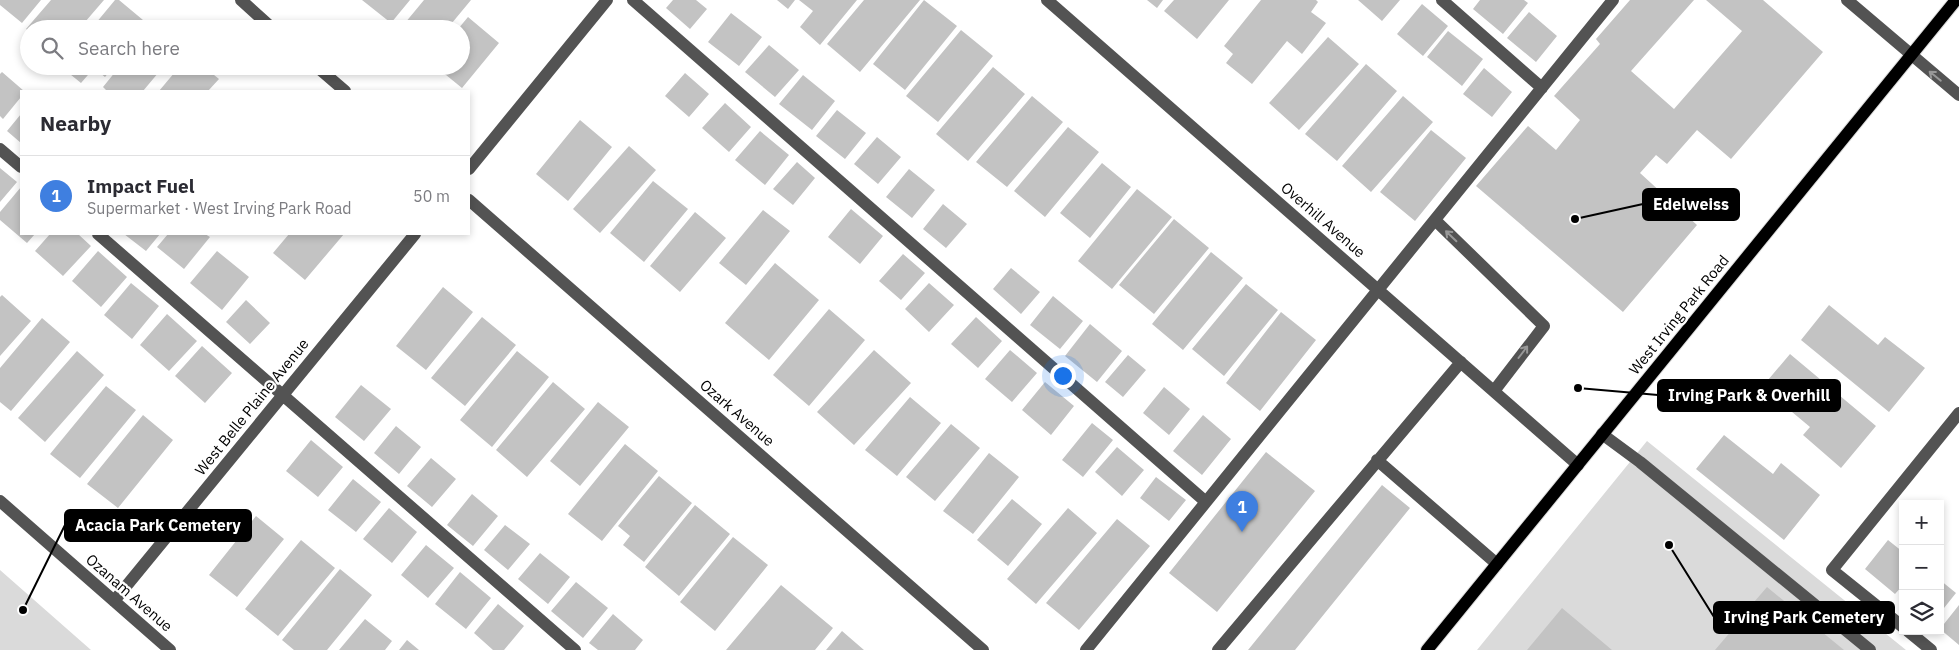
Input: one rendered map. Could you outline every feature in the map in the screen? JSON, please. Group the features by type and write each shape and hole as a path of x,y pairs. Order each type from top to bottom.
{"main road":[{"name":"West Irving Park Road","path":"1427,650 1956,0"}],"street":[{"path":"241,0 264,20"},
{"path":"470,168 607,0"},
{"path":"633,0 1206,502"},
{"name":"Overhill Avenue","path":"1047,0 1578,464"},
{"path":"1442,0 1542,88"},
{"path":"1086,650 1613,0"},
{"path":"1846,0 1959,95"},
{"path":"326,75 344,90"},
{"path":"0,149 20,166"},
{"name":"Ozark Avenue","path":"470,201 983,650"},
{"path":"1435,220 1544,326 1494,391"},
{"path":"99,235 575,650"},
{"name":"West Belle Plaine Avenue","path":"114,601 414,235"},
{"path":"1218,650 1460,362"},
{"path":"1899,624 1832,570 1959,414"},
{"path":"1602,434 1640,462 1870,650"},
{"path":"1377,460 1497,564"},
{"name":"Ozanam Avenue","path":"0,501 170,650"},
{"path":"1913,635 1931,650"}],"shaded area":[{"path":"1647,441 1906,650 1477,650"},
{"path":"0,570 91,650 0,650"}],"building":[{"path":"0,0 41,0 24,20 20,21 0,5"},
{"path":"51,0 104,0 87,20 34,20"},
{"path":"115,0 119,0 143,20 98,20"},
{"path":"362,0 410,0 393,20 387,20"},
{"path":"424,0 471,0 454,20 407,20"},
{"path":"673,0 696,0 707,9 690,29 666,8"},
{"path":"777,0 795,0 788,9"},
{"path":"799,0 857,0 820,45 800,27 813,11"},
{"path":"864,0 920,0 860,72 827,44"},
{"path":"924,0 957,26 905,90 873,64"},
{"path":"1147,0 1163,0 1157,8"},
{"path":"1174,0 1229,0 1197,39 1164,11"},
{"path":"1261,0 1316,0 1318,2 1311,12 1326,23 1302,54 1287,41 1252,84 1226,63 1233,54 1224,46"},
{"path":"1358,0 1400,0 1382,21"},
{"path":"1480,0 1524,0 1528,3 1503,34 1473,9"},
{"path":"1630,0 1694,0 1631,71 1674,109 1742,31 1706,0 1763,0 1823,52 1731,159 1697,130 1667,164 1656,155 1640,173 1697,225 1623,312 1476,186 1528,126 1556,150 1580,120 1554,96 1600,44 1596,39"},
{"path":"1422,4 1448,26 1423,56 1397,34"},
{"path":"1529,12 1557,36 1536,62 1507,38"},
{"path":"731,13 762,37 739,66 708,42"},
{"path":"468,17 499,43 462,88 446,75 470,75 470,20 466,20"},
{"path":"961,30 993,56 938,122 906,96"},
{"path":"1448,31 1483,59 1462,86 1427,57"},
{"path":"1328,37 1359,64 1299,130 1269,103"},
{"path":"769,45 799,70 775,97 745,72"},
{"path":"1366,64 1397,91 1337,161 1305,134"},
{"path":"993,67 1025,94 968,161 936,134"},
{"path":"1484,68 1512,92 1492,117 1463,94"},
{"path":"2,72 23,90 20,90 20,98 3,119 0,116 0,74"},
{"path":"685,73 709,94 689,117 665,96"},
{"path":"71,75 88,75 81,83"},
{"path":"113,75 156,75 144,90 106,90 103,87"},
{"path":"172,75 214,75 219,79 209,90 160,90"},
{"path":"803,75 835,101 812,130 779,104"},
{"path":"1032,96 1063,122 1007,187 976,162"},
{"path":"1403,96 1433,122 1371,192 1342,166"},
{"path":"725,103 751,127 729,152 702,128"},
{"path":"837,110 866,133 845,159 816,136"},
{"path":"20,115 20,142 7,131"},
{"path":"580,120 612,147 568,201 536,174"},
{"path":"1068,127 1099,152 1045,217 1014,191"},
{"path":"1431,130 1466,158 1415,221 1380,192"},
{"path":"760,131 789,155 765,185 735,160"},
{"path":"877,137 901,157 878,184 854,164"},
{"path":"629,146 656,170 600,233 573,209"},
{"path":"797,162 815,178 793,205 773,189"},
{"path":"1102,163 1131,187 1090,238 1060,213"},
{"path":"0,168 17,182 0,202"},
{"path":"909,169 935,190 912,218 886,197"},
{"path":"653,181 688,209 644,262 610,233"},
{"path":"20,188 20,235 34,235 27,243 0,220 0,212"},
{"path":"1137,189 1172,217 1112,289 1078,261"},
{"path":"943,204 967,224 946,248 923,229"},
{"path":"851,209 883,236 860,264 828,237"},
{"path":"763,210 790,231 746,285 719,263"},
{"path":"695,212 726,238 680,292 650,266"},
{"path":"1174,219 1209,248 1154,314 1119,285"},
{"path":"49,235 79,235 91,246 63,276 35,251"},
{"path":"125,235 159,235 146,251"},
{"path":"167,235 207,235 210,237 184,269 157,247"},
{"path":"288,235 343,235 305,280 273,253"},
{"path":"98,251 127,277 101,307 72,281"},
{"path":"217,251 249,277 222,310 190,283"},
{"path":"1211,252 1243,278 1183,350 1152,324"},
{"path":"903,254 925,273 901,300 879,281"},
{"path":"775,263 819,300 769,360 725,323"},
{"path":"1011,268 1040,292 1021,314 993,289"},
{"path":"131,283 159,306 132,339 104,315"},
{"path":"929,283 954,305 929,332 905,309"},
{"path":"1246,284 1278,310 1224,376 1192,349"},
{"path":"443,287 473,312 426,370 396,346"},
{"path":"2,295 31,321 0,356 0,297"},
{"path":"1053,296 1083,321 1060,349 1030,325"},
{"path":"246,300 270,323 250,344 226,322"},
{"path":"1829,305 1878,345 1885,337 1925,368 1889,412 1801,340"},
{"path":"829,309 865,340 809,406 773,375"},
{"path":"1281,312 1316,340 1260,411 1226,383"},
{"path":"167,314 197,341 169,371 140,345"},
{"path":"482,317 516,345 465,406 431,378"},
{"path":"976,317 1002,341 978,368 951,344"},
{"path":"42,318 70,342 11,411 0,402 0,368"},
{"path":"1090,324 1122,351 1097,382 1065,356"},
{"path":"202,346 232,373 205,403 175,376"},
{"path":"874,350 911,383 854,445 817,412"},
{"path":"1010,350 1037,373 1012,402 985,379"},
{"path":"77,351 104,375 45,442 18,418"},
{"path":"517,351 549,377 492,447 460,420"},
{"path":"1790,354 1876,426 1841,468 1803,435 1810,427 1762,387"},
{"path":"1128,355 1146,370 1123,397 1105,382"},
{"path":"553,382 585,409 527,477 496,450"},
{"path":"1045,382 1074,406 1051,435 1022,410"},
{"path":"361,385 391,409 364,441 335,417"},
{"path":"106,386 136,410 80,478 50,454"},
{"path":"1164,387 1190,409 1169,435 1143,413"},
{"path":"910,397 941,423 897,476 865,450"},
{"path":"598,402 629,427 580,486 550,461"},
{"path":"143,415 173,440 118,508 87,484"},
{"path":"1203,415 1231,439 1202,475 1173,451"},
{"path":"1092,423 1113,440 1083,477 1062,460"},
{"path":"951,424 980,448 935,501 906,477"},
{"path":"396,426 421,447 399,474 374,453"},
{"path":"1724,435 1773,474 1781,463 1820,495 1784,540 1696,469"},
{"path":"311,440 343,467 318,497 286,471"},
{"path":"625,444 658,471 602,541 568,514"},
{"path":"1117,447 1144,470 1122,496 1095,472"},
{"path":"1266,452 1315,491 1217,612 1169,573"},
{"path":"989,453 1019,477 973,534 943,511"},
{"path":"431,458 456,479 432,507 407,486"},
{"path":"659,476 692,503 644,562 623,545 630,536 618,526"},
{"path":"1156,477 1186,500 1169,521 1140,498"},
{"path":"353,479 381,502 356,532 328,510"},
{"path":"1382,485 1410,508 1295,650 1248,650"},
{"path":"472,494 498,516 473,546 447,525"},
{"path":"1012,499 1042,524 1008,566 977,540"},
{"path":"695,505 730,534 679,596 645,567"},
{"path":"389,508 417,532 392,563 363,539"},
{"path":"1068,508 1097,533 1036,604 1007,579"},
{"path":"256,516 284,539 237,597 209,575"},
{"path":"1117,519 1150,546 1079,630 1046,603"},
{"path":"505,525 530,544 508,570 484,550"},
{"path":"733,537 768,565 715,631 680,602"},
{"path":"301,540 335,568 278,636 245,609"},
{"path":"1888,540 1899,549 1899,590 1895,594 1865,569"},
{"path":"426,545 454,568 428,598 401,575"},
{"path":"540,553 570,577 548,604 518,579"},
{"path":"340,569 372,595 327,650 294,650 282,640"},
{"path":"460,572 491,598 466,629 435,604"},
{"path":"576,582 608,608 583,638 551,611"},
{"path":"1944,583 1956,593 1944,608"},
{"path":"781,585 833,628 815,650 726,650"},
{"path":"1767,587 1844,650 1715,650 1738,623 1731,617 1742,604 1748,609"},
{"path":"498,604 524,626 504,650 493,650 474,633"},
{"path":"1959,605 1959,645 1944,632 1944,624"},
{"path":"1562,608 1612,650 1527,650"},
{"path":"613,614 643,640 635,650 598,650 589,643"},
{"path":"365,619 392,641 385,650 339,650"},
{"path":"842,631 864,650 826,650"},
{"path":"407,640 419,650 399,650"}],"place":[{"name":"Edelweiss","path":"1575,219"},
{"name":"Irving Park & Overhill","path":"1578,388"},
{"name":"Impact Fuel","path":"1242,532"},
{"name":"Irving Park Cemetery","path":"1669,545"},
{"name":"Acacia Park Cemetery","path":"23,610"}]}
